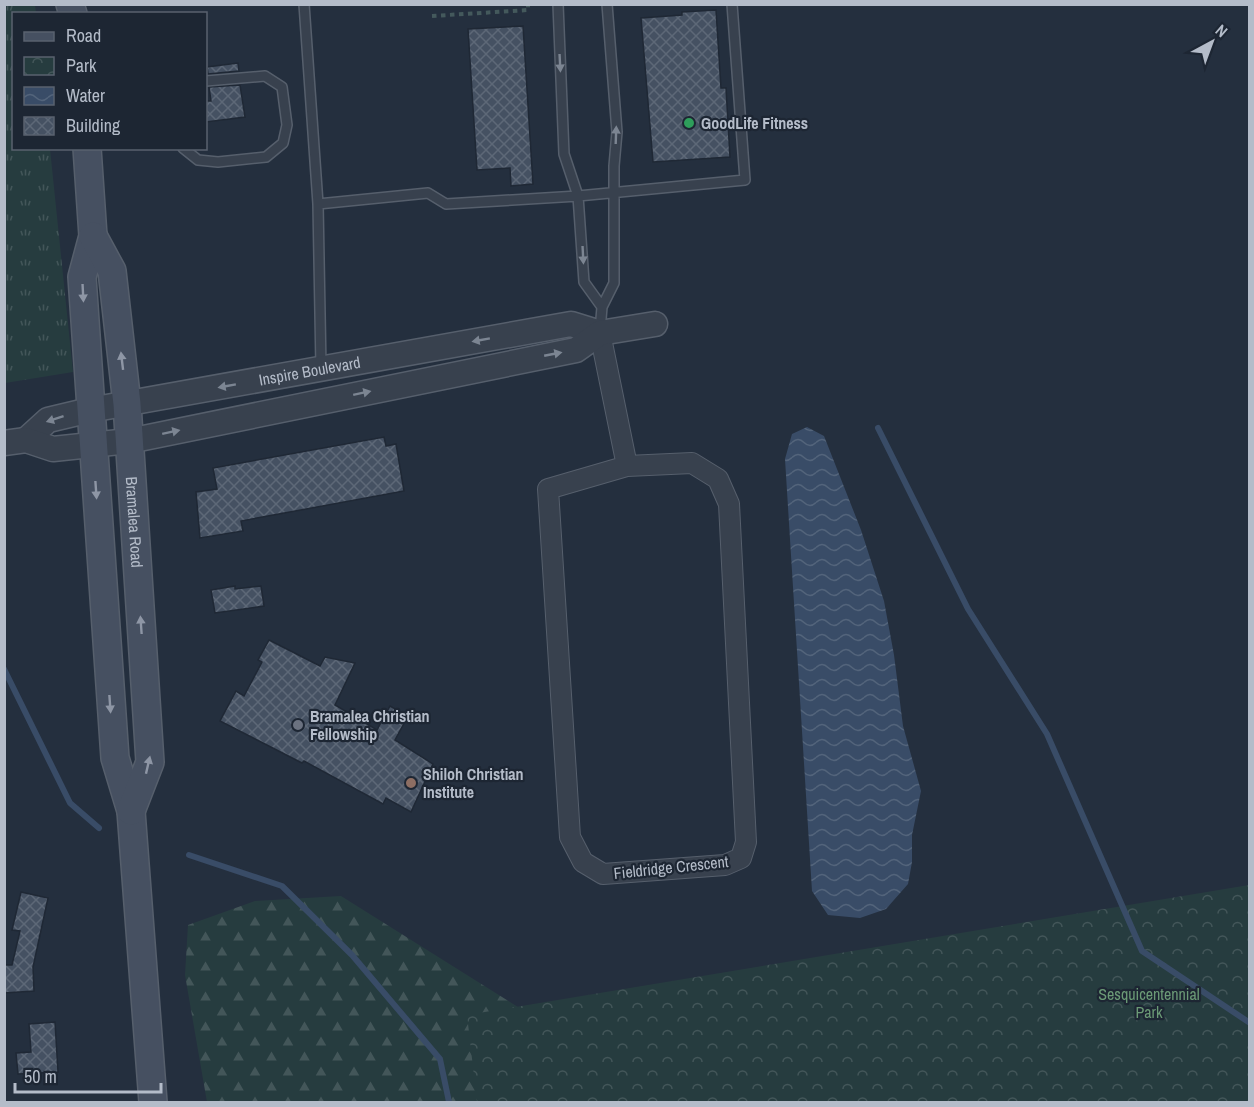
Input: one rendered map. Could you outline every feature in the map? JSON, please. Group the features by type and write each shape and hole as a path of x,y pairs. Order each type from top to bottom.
{"main road":[{"name":"Bramalea Road","path":"87,150 93,236 82,277 92,446 114,758 131,811 153,1102"},
{"name":"Bramalea Road","path":"93,236 112,271 127,404 150,762 131,811"}],"street":[{"name":"Inspire Boulevard","path":"15,442 48,420 90,410 571,324 600,333"},
{"name":"Inspire Boulevard","path":"15,442 53,449 129,441 576,350 600,333 656,324"},
{"path":"600,333 627,466"},
{"name":"Fieldridge Crescent","path":"692,463 718,479 729,504 746,843 741,858 725,865 603,874 583,862 570,837 548,489 627,466 692,463"}],"lane":[{"path":"304,4 318,204 321,368"},
{"path":"558,4 564,154 578,196 584,282 602,307"},
{"path":"600,333 602,307 614,283 613,193 617,132 607,4"},
{"path":"318,204 428,193 446,204 578,196 745,180 732,4"},
{"path":"186,150 198,160 218,162 266,157 283,143 287,125 282,87 265,76 207,81"}],"path":[{"path":"432,16 528,10 528,4"}],"green space":[{"path":"5,4 35,5 36,12 12,12 12,150 50,150 73,372 5,383"},
{"name":"Sesquicentennial Park","path":"1249,885 1249,1102 477,1102 467,1015"},
{"path":"341,896 529,1014 919,1102 207,1102 185,975 188,925 255,901"}],"water":[{"path":"807,427 824,436 861,530 884,601 903,726 921,791 912,835 912,862 908,884 886,909 860,918 828,915 812,891 785,459 792,434"}],"building":[{"name":"GoodLife Fitness","path":"716,10 721,88 726,88 730,157 653,162 641,18"},
{"path":"523,26 533,184 511,186 510,168 477,170 468,29"},
{"path":"238,63 239,71 208,74 207,67"},
{"path":"240,85 245,117 207,122 207,101 211,101 209,87"},
{"path":"384,437 386,446 396,444 404,491 241,521 243,531 200,538 196,492 217,489 213,468"},
{"path":"235,586 235,589 261,586 264,606 215,613 211,590"},
{"name":"Bramalea Christian Fellowship","path":"269,640 320,666 325,657 355,663 335,705 377,730 390,706 408,716 395,740 433,764 411,812 386,798 383,804 304,761 302,763 220,721 236,691 244,696 262,662 258,660"},
{"path":"21,892 48,898 33,967 34,991 4,993 4,965 12,965 20,931 12,930"},
{"path":"55,1022 58,1072 18,1074 16,1053 31,1052 29,1024"}],"waterway":[{"path":"878,428 968,609 1047,734 1142,951 1250,1023"},
{"path":"4,669 70,803 99,828"},
{"path":"189,855 282,886 352,955 440,1059 449,1102"}],"place":[{"name":"GoodLife Fitness","path":"689,123"},
{"name":"Bramalea Christian Fellowship","path":"298,725"},
{"name":"Shiloh Christian Institute","path":"411,783"}]}
